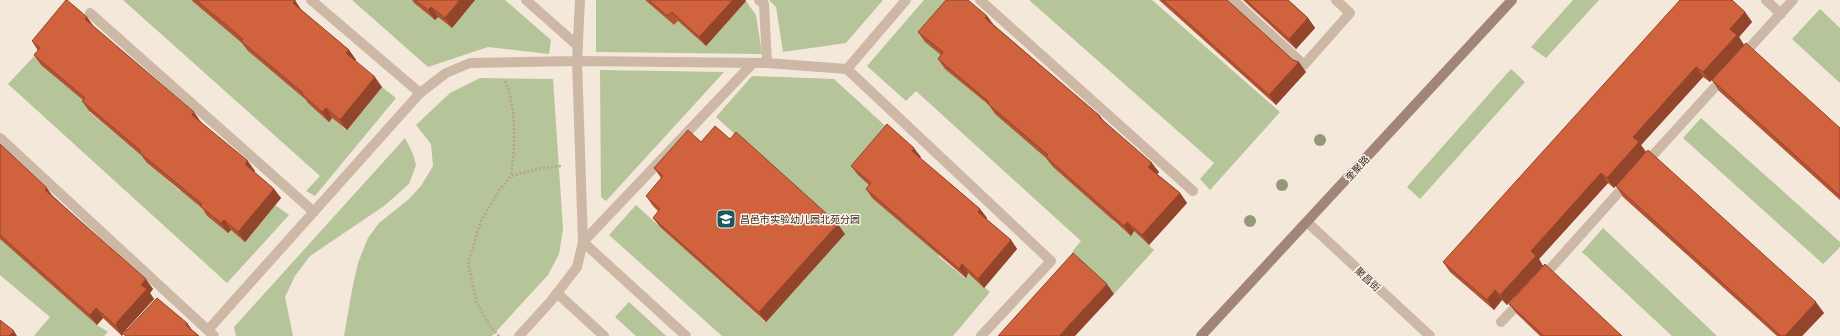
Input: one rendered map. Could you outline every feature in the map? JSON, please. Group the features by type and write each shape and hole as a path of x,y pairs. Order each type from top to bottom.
{"street":[{"path":"311,0 420,93"},
{"path":"526,0 578,46"},
{"path":"519,336 557,293 577,267 583,242 577,61 580,0"},
{"path":"759,0 764,4 766,63"},
{"path":"847,69 906,0"},
{"path":"980,0 1193,191"},
{"path":"1233,0 1304,65 1350,13 1336,0"},
{"name":"奎聚路","path":"1201,336 1512,0"},
{"path":"1766,0 1781,14"},
{"path":"1501,322 1793,0"},
{"path":"90,13 314,212"},
{"path":"0,138 165,295 211,333 314,212 420,93 446,73 470,63 577,61 766,63 847,69 1051,261 981,336"},
{"path":"583,242 752,63"},
{"name":"聚昌街","path":"1307,222 1430,336"},
{"path":"583,242 686,336"},
{"path":"557,293 604,336"}],"path":[{"path":"496,63 508,90 512,113 515,144 511,176 500,189 481,221 468,262 477,303 490,326 499,336"},
{"path":"511,176 542,168 580,164"}],"green space":[{"path":"123,0 191,0 227,30 253,46 248,51 282,79 287,74 329,121 332,118 346,130 382,87 396,98 315,196 306,191 320,176"},
{"path":"352,0 416,0 414,3 435,20 438,17 452,28 475,0 505,0 551,40 549,54 488,47 428,67"},
{"path":"596,0 645,0 674,25 678,21 706,46 746,1 756,15 762,54 596,52"},
{"path":"769,0 883,0 846,43 783,52 776,7"},
{"path":"924,0 961,0 950,62 1034,138 1053,167 1084,194 1119,213 1113,221 1131,236 1134,231 1154,250 1114,294 1080,263 1072,252 1081,241 916,91 906,101 867,66"},
{"path":"1029,0 1152,0 1280,112 1210,190 1200,179 1214,163"},
{"path":"1573,0 1599,0 1546,58 1531,47"},
{"path":"1820,9 1840,28 1840,83 1792,39"},
{"path":"39,51 95,104 89,112 126,142 151,157 147,163 180,191 185,185 207,216 228,233 231,230 245,241 275,205 289,215 227,283 8,84"},
{"path":"1511,69 1525,82 1420,199 1407,187"},
{"path":"600,70 724,72 606,201 601,197"},
{"path":"752,76 834,79 893,133 877,192 943,249 938,256 965,278 968,273 990,292 953,336 722,336 609,235 636,205 765,322 845,234 716,117"},
{"path":"480,78 553,79 563,229 559,254 548,275 492,336 344,336 358,263 368,238 379,223 408,200 421,186 433,166 431,144 416,125 450,93"},
{"path":"1701,118 1840,242 1840,247 1823,264 1683,138"},
{"path":"405,138 413,154 416,165 409,184 384,206 310,256 295,276 285,297 293,336 236,336 234,327"},
{"path":"1603,228 1717,336 1672,336 1582,252"},
{"path":"0,238 97,325 108,332 104,336 34,336 50,317 0,275"},
{"path":"629,302 666,336 636,336 615,317"}],"building":[{"path":"66,0 87,17 85,19 194,112 192,115 248,161 245,164 274,189 238,232 224,220 221,223 200,206 202,204 140,153 141,151 82,101 85,98 34,55 40,48 32,41"},
{"path":"196,0 295,0 293,3 349,50 346,53 375,77 340,120 326,108 322,112 302,94 303,93 241,41 243,39"},
{"path":"415,0 460,0 445,18 431,7 428,10"},
{"path":"649,0 733,0 699,37 672,12 667,16"},
{"path":"946,0 968,0 987,16 985,18 1100,116 1099,117 1152,163 1148,167 1180,193 1142,235 1127,222 1124,226 1046,157 1048,155 988,104 989,102 938,59 943,52 918,32"},
{"path":"1163,0 1227,0 1293,60 1299,62 1269,95"},
{"path":"1246,0 1288,0 1308,18 1289,39"},
{"path":"1680,0 1732,0 1745,12 1730,29 1737,35 1703,72 1696,67 1633,137 1639,142 1607,178 1601,173 1531,251 1536,256 1500,295 1495,290 1487,300 1443,262"},
{"path":"1746,43 1840,128 1840,196 1712,80"},
{"path":"887,124 914,148 912,151 980,209 978,212 1011,240 978,279 962,264 959,269 866,189 871,183 851,166"},
{"path":"715,126 730,139 736,132 838,224 759,312 653,218 660,209 646,196 663,176 654,168 688,130 701,142"},
{"path":"0,144 47,188 45,190 146,279 141,285 147,289 117,322 116,326 96,308 90,315 0,235"},
{"path":"1648,150 1816,302 1785,336 1781,336 1616,186"},
{"path":"1073,253 1107,284 1059,336 998,336"},
{"path":"1545,264 1622,336 1544,336 1509,304"},
{"path":"157,298 187,323 186,325 199,336 126,336 122,332 127,330"},
{"path":"0,320 14,331 9,336 0,336"}],"place":[{"name":"昌邑市实验幼儿园北苑分园","path":"726,219"}]}
